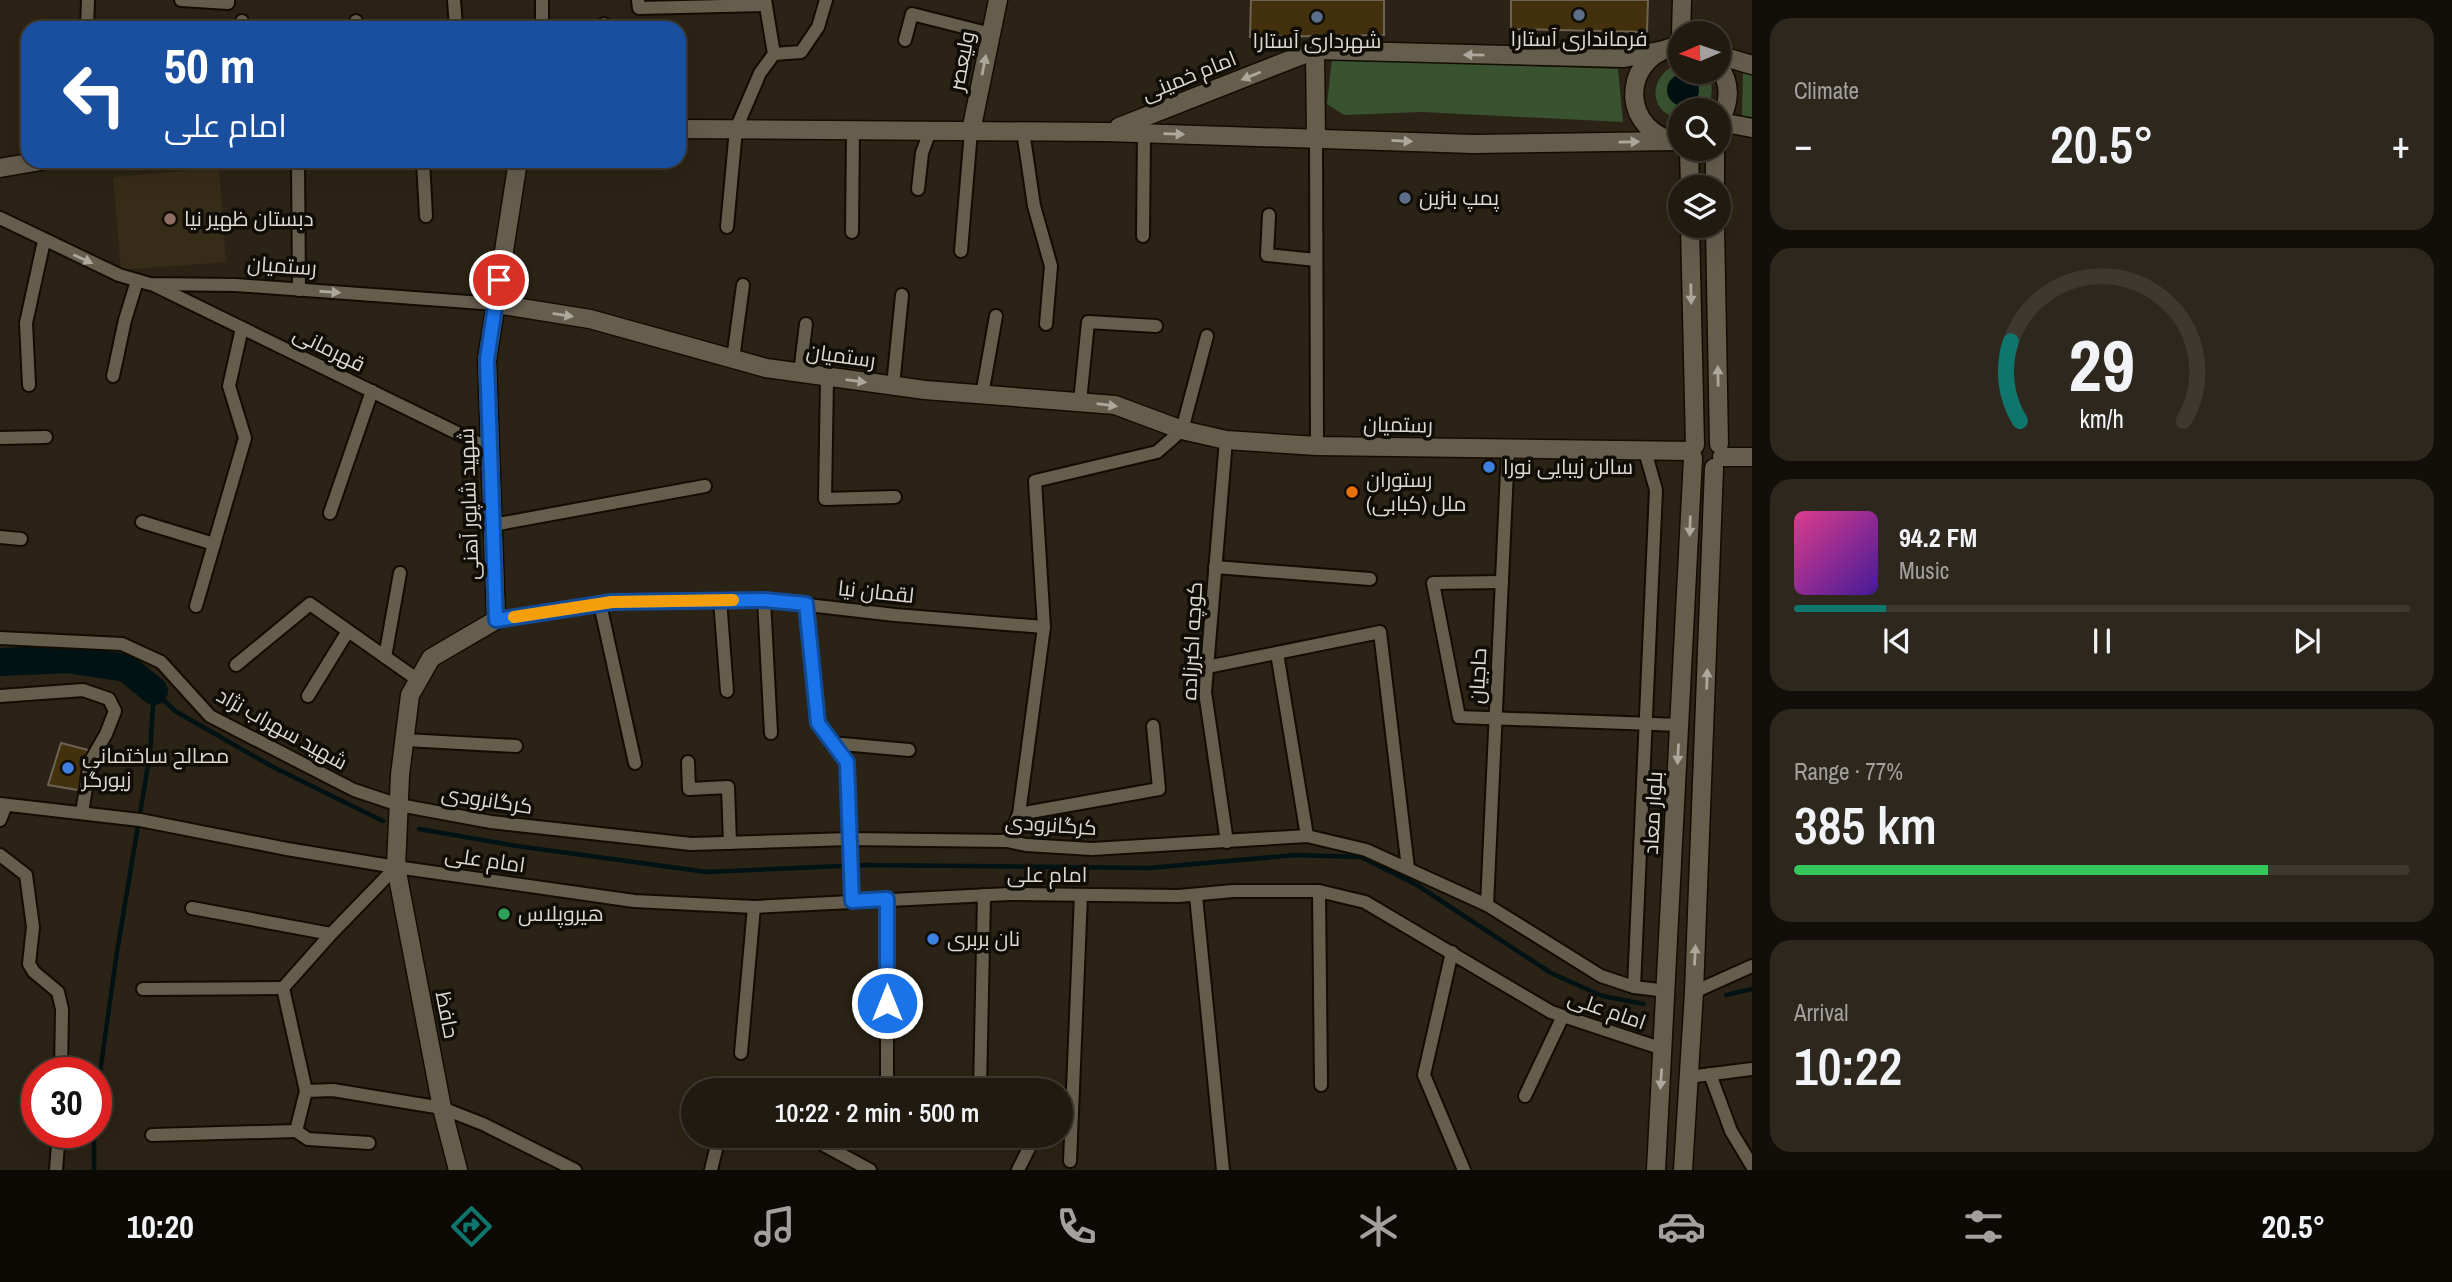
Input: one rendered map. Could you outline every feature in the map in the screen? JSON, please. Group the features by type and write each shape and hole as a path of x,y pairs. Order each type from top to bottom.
{"street":[{"path":"87,21 88,0"},
{"path":"181,0 228,3 228,0"},
{"path":"454,0 456,21"},
{"path":"542,0 542,21"},
{"path":"638,0 639,8 765,3 774,54 760,74 736,129 727,226"},
{"path":"774,54 801,52 818,27 827,0"},
{"name":"ولیعصر","path":"971,131 998,0"},
{"path":"1681,21 1682,0"},
{"path":"905,40 912,14 991,34"},
{"name":"امام خمینی","path":"1106,132 1315,50 1625,58 1668,49"},
{"path":"1315,50 1317,446"},
{"path":"1668,50 1650,58 1640,69 1634,99 1638,114 1647,127 1668,139"},
{"path":"1731,59 1752,65"},
{"path":"1731,125 1752,128"},
{"name":"امام خمینی","path":"686,129 1106,132 1474,144 1668,144"},
{"path":"852,232 853,130"},
{"path":"918,190 922,153 930,131"},
{"path":"961,251 971,131"},
{"path":"1023,131 1034,206 1051,266 1046,324"},
{"path":"1143,133 1143,236"},
{"path":"0,168 21,164"},
{"path":"298,168 299,290"},
{"path":"423,168 426,216"},
{"name":"شهید شاپور آهنی","path":"496,620 487,360 517,168"},
{"path":"1269,215 1267,255 1316,260"},
{"name":"رستمیان","path":"0,218 44,241 144,282 236,285 496,304 590,319 765,368 893,386 1115,405 1182,430 1226,440 1317,446 1693,451 1707,439 1719,456"},
{"name":"بلوار معاد","path":"1656,1170 1693,451 1690,238"},
{"path":"1683,1170 1719,456 1714,238"},
{"path":"29,385 26,323 44,241"},
{"path":"1690,247 1714,247"},
{"path":"113,376 125,320 144,282"},
{"name":"قهرمانی","path":"144,282 490,449"},
{"path":"733,359 743,285"},
{"path":"893,386 902,295"},
{"path":"982,395 996,316"},
{"path":"1080,402 1088,322 1156,326"},
{"path":"800,373 806,324"},
{"path":"196,606 245,438 229,386 242,328"},
{"path":"1007,841 1019,814 1044,627 1035,481 1157,452 1182,430 1207,336"},
{"path":"827,377 825,499 895,497"},
{"path":"330,513 372,391"},
{"path":"0,438 46,438"},
{"name":"کوچه اکبرزاده","path":"1226,440 1205,692 1227,842"},
{"name":"حاجیان","path":"1487,905 1508,449"},
{"path":"1634,986 1656,490 1645,451"},
{"path":"1693,451 1701,468 1719,456 1752,457"},
{"path":"493,525 705,486"},
{"path":"142,522 214,544"},
{"path":"0,537 21,539"},
{"path":"1215,567 1370,579"},
{"path":"385,657 400,573"},
{"path":"1502,582 1433,583 1460,717 1680,725"},
{"path":"1686,606 1691,598 1696,596 1705,598 1710,606"},
{"path":"720,600 727,691"},
{"path":"764,600 771,733"},
{"name":"لقمان نیا","path":"496,620 600,604 764,600 895,615 1044,627"},
{"path":"236,665 310,604 418,680"},
{"path":"600,604 635,763"},
{"path":"806,604 818,723 847,762 852,901"},
{"path":"399,805 410,695 431,659 496,620"},
{"path":"308,696 348,631"},
{"path":"1207,667 1380,632 1408,868"},
{"name":"شهید سهراب نژاد","path":"0,638 122,645 161,662 210,716 354,790 399,805"},
{"path":"1277,653 1307,836"},
{"path":"0,696 83,690 109,699 116,711 90,762 82,813"},
{"path":"1019,814 1159,789 1153,726"},
{"path":"405,740 516,746"},
{"path":"831,743 909,750"},
{"path":"688,762 689,789 729,787 730,843"},
{"path":"0,820 3,805"},
{"name":"امام علی","path":"3,805 110,816 396,867 634,901 754,907 984,895 1196,895 1233,891 1319,891 1365,902 1551,1012 1663,1049"},
{"name":"کرگانرودی","path":"399,805 491,822 691,844 850,839 1007,841 1027,845 1092,849 1307,836 1367,850 1487,905 1601,976 1634,986 1667,991"},
{"name":"حافظ","path":"399,805 396,867 442,1108 458,1170"},
{"path":"1675,832 1701,833"},
{"path":"0,855 26,875 33,927 29,964 34,972 58,992 62,1009 61,1057"},
{"path":"143,989 283,988 331,933 396,867"},
{"path":"1319,891 1321,1085"},
{"path":"980,1078 984,895"},
{"path":"1070,1161 1081,895"},
{"path":"1196,895 1223,1170"},
{"path":"887,899 887,1078"},
{"path":"740,1053 754,907"},
{"path":"192,908 331,933"},
{"path":"1452,952 1424,1075 1464,1170"},
{"path":"1694,992 1752,966"},
{"path":"283,988 306,1091 296,1131"},
{"path":"1525,1096 1563,1016"},
{"path":"1688,1077 1752,1069"},
{"path":"1710,1074 1731,1131 1752,1166"},
{"path":"306,1091 333,1090 442,1108 483,1124 575,1170"},
{"path":"152,1136 296,1131 308,1139 369,1143"},
{"path":"56,1170 58,1148"},
{"path":"710,1170 716,1148"},
{"path":"829,1148 864,1169"},
{"path":"1018,1170 1029,1148"}],"shaded area":[{"path":"1668,84 1698,84 1696,98 1668,96"},
{"name":"دبستان ظهیر نیا","path":"219,168 226,262 121,270 113,177"}],"green space":[{"path":"1332,59 1618,69 1623,122 1422,112 1344,115 1327,104"},
{"path":"1743,69 1752,73 1752,117 1742,116"},
{"path":"1668,70 1668,84 1711,84 1711,98 1668,98 1668,114 1657,101 1657,83"}],"building":[{"name":"شهرداری آستارا","path":"1251,0 1384,0 1384,35 1250,37"},
{"name":"فرمانداری آستارا","path":"1511,0 1648,0 1647,32 1511,29"},
{"name":"مصالح ساختمانی زیورگر","path":"61,743 88,750 78,790 48,785"}],"waterway":[{"path":"0,662 67,659 126,668 154,691"},
{"path":"154,691 175,711 273,767 383,821"},
{"path":"102,1057 150,753 154,691"},
{"path":"419,829 517,846 707,872 865,865 1149,868 1296,855 1361,857 1417,885 1551,973 1602,996 1644,1004"},
{"path":"1726,995 1752,989"},
{"path":"94,1148 94,1170"}],"slow traffic":[{"path":"514,617 612,602 733,600"}],"place":[{"name":"فرمانداری آستارا","path":"1579,15"},
{"name":"شهرداری آستارا","path":"1317,17"},
{"name":"پمپ بنزین","path":"1405,198"},
{"name":"دبستان ظهیر نیا","path":"170,219"},
{"name":"سالن زیبایی نورا","path":"1489,467"},
{"name":"رستوران ملل (کبابی)","path":"1352,492"},
{"name":"مصالح ساختمانی زیورگر","path":"68,768"},
{"name":"هیروپلاس","path":"504,914"},
{"name":"نان بربری","path":"933,939"}],"route":[{"path":"499,280 487,360 496,620 612,602 764,600 806,604 818,723 847,762 852,901 887,899 887,1003"}]}
